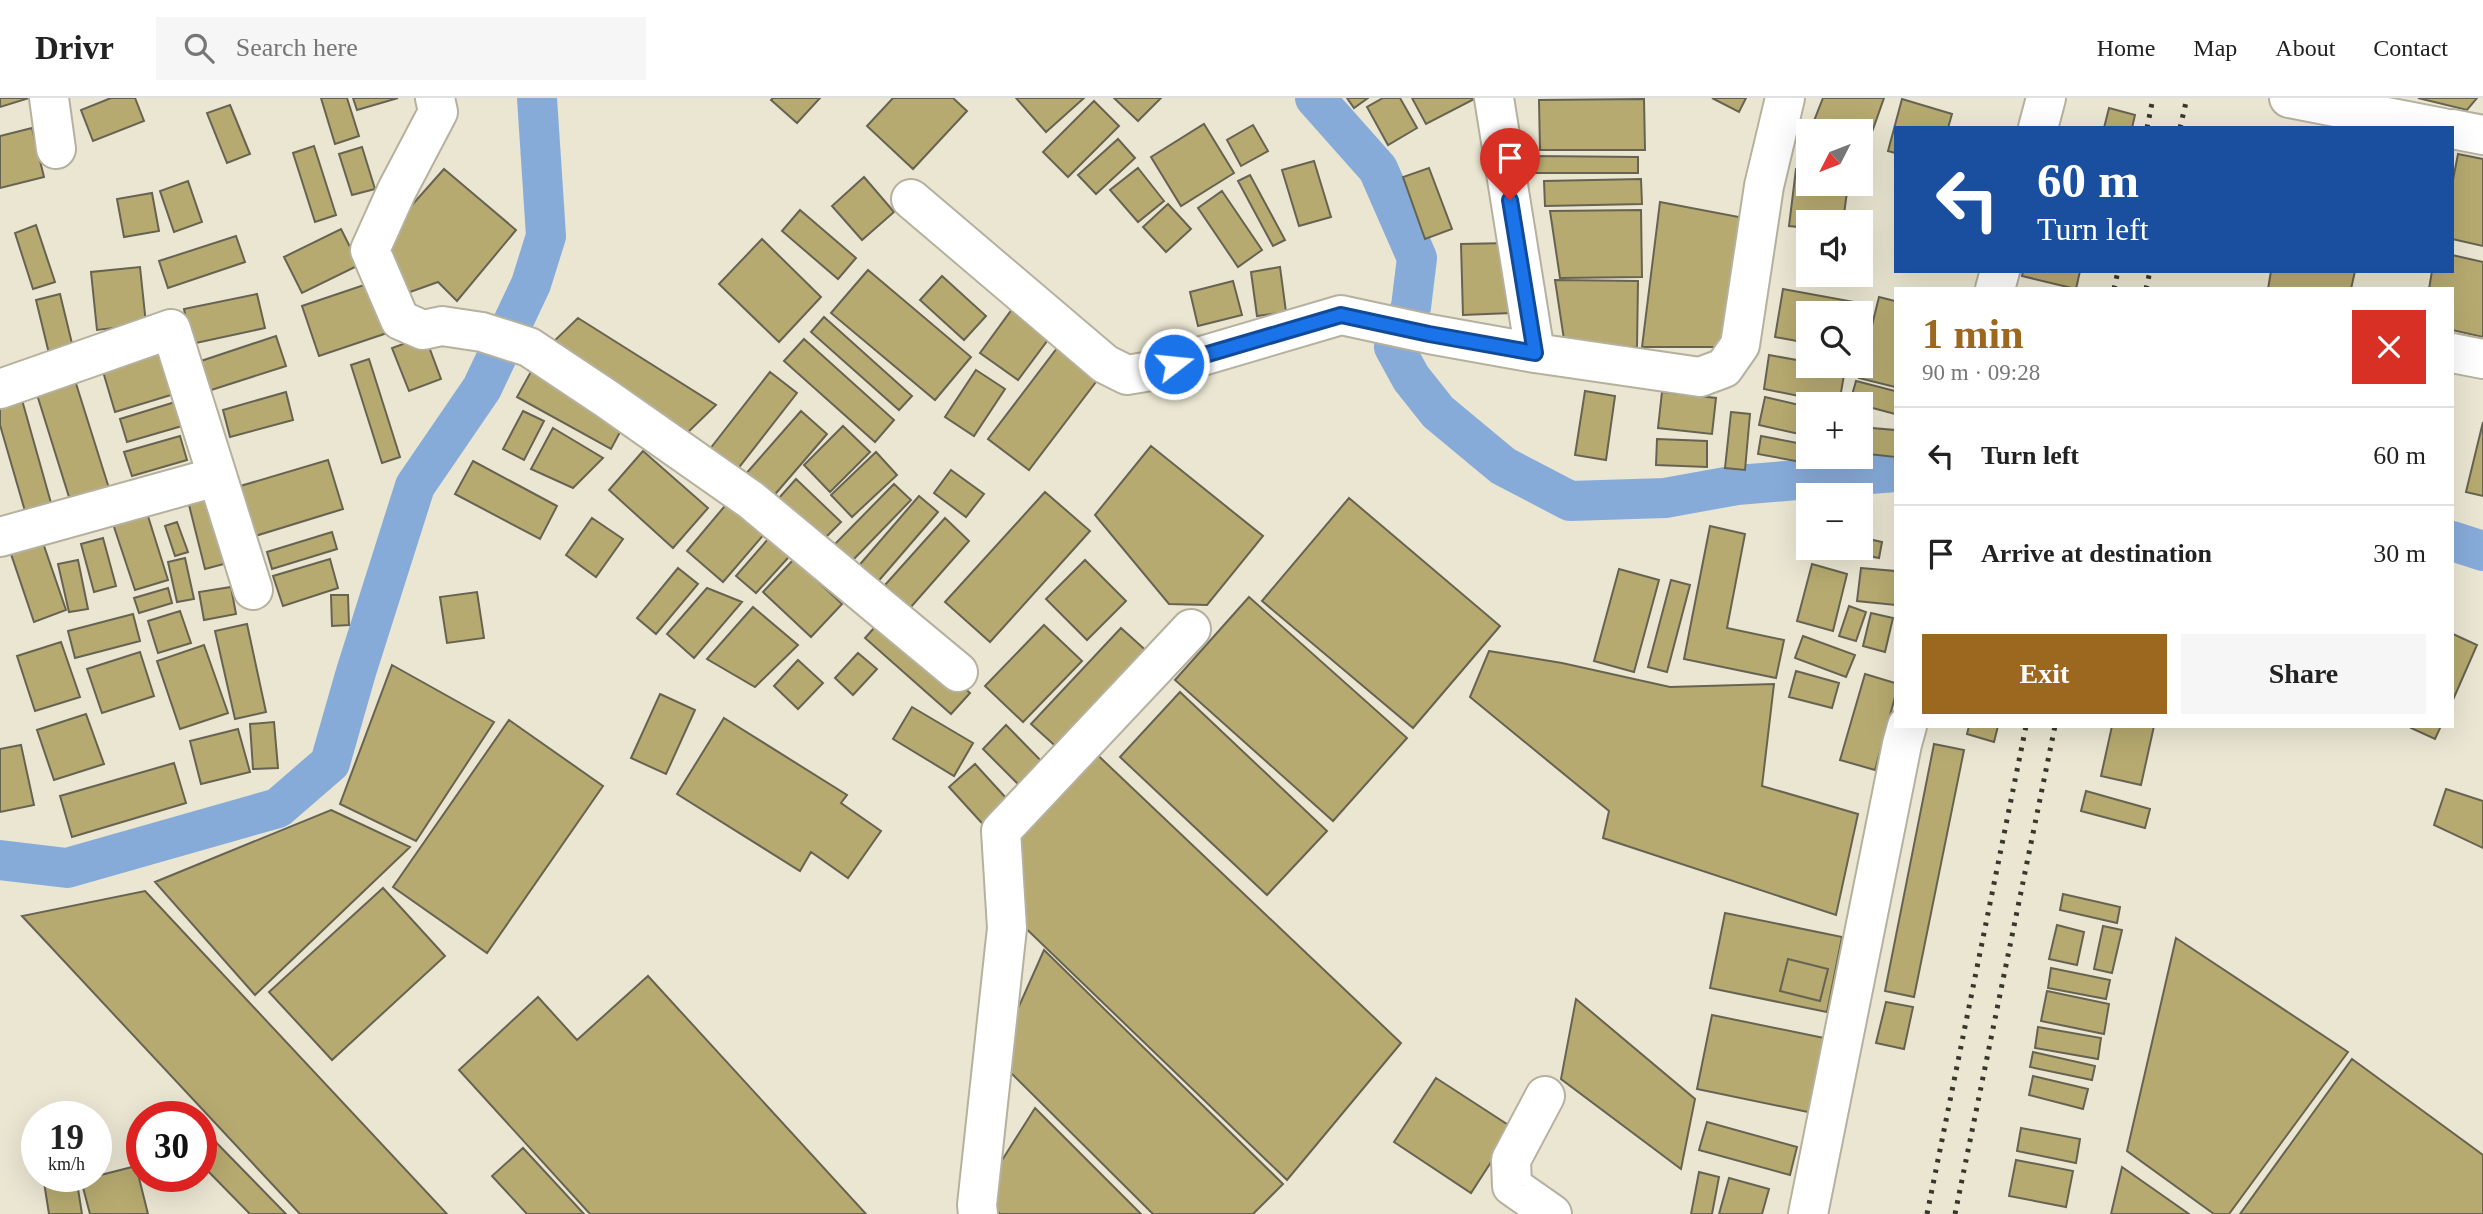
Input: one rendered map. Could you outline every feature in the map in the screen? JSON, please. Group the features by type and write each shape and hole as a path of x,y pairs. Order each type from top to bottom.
{"street":[{"path":"49,98 56,149"},
{"path":"435,98 438,112 397,190 370,250 400,320 423,330 442,326 482,332 528,347 751,500 958,672"},
{"path":"1494,98 1535,353"},
{"path":"911,199 1105,364 1127,375 1151,372 1341,315 1535,353 1700,377 1724,368 1740,345 1764,186 1785,98"},
{"path":"2039,126 2046,98"},
{"path":"2289,98 2433,126"},
{"path":"2454,130 2483,135"},
{"path":"0,389 171,329 253,590"},
{"path":"2454,353 2483,359"},
{"path":"0,537 216,477"},
{"path":"978,1214 1007,928 1001,831 1191,629"},
{"path":"1808,1214 1906,728"},
{"path":"1545,1096 1511,1160 1512,1185 1552,1214"}],"building":[{"path":"0,98 29,98 0,107"},
{"path":"111,98 135,98 144,121 93,141 81,110"},
{"path":"321,98 347,98 359,136 335,144"},
{"path":"353,98 398,98 357,110"},
{"path":"820,98 797,123 771,100"},
{"path":"893,98 953,98 967,111 913,169 867,126"},
{"path":"1016,98 1084,98 1046,132"},
{"path":"1114,98 1161,98 1138,121"},
{"path":"1347,98 1368,98 1354,108"},
{"path":"1383,98 1400,98 1417,128 1388,145 1367,107"},
{"path":"1412,98 1476,98 1426,124"},
{"path":"1712,98 1746,98 1739,112"},
{"path":"1823,98 1884,98 1873,129 1873,119 1815,119"},
{"path":"2418,98 2477,98 2467,110"},
{"path":"1644,99 1645,150 1540,150 1539,100"},
{"path":"1902,99 1952,114 1949,126 1895,126"},
{"path":"1094,101 1119,126 1068,177 1043,152"},
{"path":"230,105 250,154 227,163 207,113"},
{"path":"2109,108 2135,115 2132,126 2104,126"},
{"path":"1204,124 1234,173 1181,206 1151,157"},
{"path":"1253,125 1268,151 1241,166 1227,140"},
{"path":"32,128 44,177 0,188 0,136"},
{"path":"1894,129 1894,153 1888,151"},
{"path":"1118,139 1135,158 1096,194 1078,175"},
{"path":"314,146 336,215 315,222 293,153"},
{"path":"362,147 375,189 352,195 339,154"},
{"path":"2458,154 2483,159 2483,246 2454,239 2454,175"},
{"path":"1533,156 1638,157 1638,173 1533,173"},
{"path":"1314,161 1331,217 1299,226 1282,170"},
{"path":"1138,168 1164,201 1138,222 1110,190"},
{"path":"1429,168 1452,229 1425,239 1403,177"},
{"path":"444,169 516,230 457,301 438,282 399,296 380,241"},
{"path":"1796,169 1796,196 1846,196 1845,210 1796,210 1796,227 1789,226"},
{"path":"1250,175 1285,240 1273,246 1238,181"},
{"path":"864,177 894,212 862,240 832,206"},
{"path":"1641,179 1642,204 1545,206 1544,181"},
{"path":"188,181 202,222 174,232 160,191"},
{"path":"1222,191 1262,250 1238,267 1198,208"},
{"path":"152,193 159,231 124,237 117,199"},
{"path":"1660,202 1744,218 1722,347 1642,347"},
{"path":"1168,204 1191,229 1166,252 1143,227"},
{"path":"800,210 856,258 838,279 782,231"},
{"path":"1641,210 1642,277 1560,278 1550,211"},
{"path":"36,225 55,282 33,289 15,233"},
{"path":"341,229 359,265 302,293 284,257"},
{"path":"236,236 245,262 168,288 159,261"},
{"path":"762,239 821,297 779,342 719,284"},
{"path":"1509,243 1511,313 1463,315 1461,244"},
{"path":"2454,255 2483,262 2483,337 2454,330 2454,287 2429,287 2432,273 2454,273"},
{"path":"140,267 146,324 97,330 91,272"},
{"path":"1280,267 1286,312 1257,316 1251,272"},
{"path":"868,270 971,357 935,400 831,313"},
{"path":"2023,273 2080,273 2076,287 2022,276"},
{"path":"2271,273 2355,273 2351,287 2268,287"},
{"path":"942,276 986,316 964,340 920,300"},
{"path":"1555,280 1638,281 1637,347 1565,346"},
{"path":"1233,281 1242,315 1198,326 1190,292"},
{"path":"370,283 387,333 319,356 302,306"},
{"path":"1783,289 1849,301 1796,301 1796,341 1775,337"},
{"path":"60,294 76,360 52,366 36,300"},
{"path":"257,294 265,328 191,344 184,309"},
{"path":"1879,297 1894,301 1894,387 1859,378 1873,378 1873,321"},
{"path":"1018,301 1056,329 1018,380 980,353"},
{"path":"824,317 912,396 899,410 811,332"},
{"path":"578,318 716,405 682,438 549,346"},
{"path":"276,336 286,366 202,393 192,364"},
{"path":"425,336 441,379 409,391 392,348"},
{"path":"168,338 184,391 115,412 99,358"},
{"path":"804,339 894,420 875,442 784,361"},
{"path":"1064,339 1105,370 1029,470 988,439"},
{"path":"1769,355 1796,360 1796,378 1843,378 1841,392 1796,392 1796,395 1764,389"},
{"path":"369,359 400,457 382,463 351,365"},
{"path":"533,368 627,419 611,449 517,397"},
{"path":"976,370 1005,389 974,436 945,417"},
{"path":"770,372 797,393 733,475 706,454"},
{"path":"73,374 113,501 74,513 34,385"},
{"path":"1856,381 1894,391 1894,414 1873,408 1873,392 1853,392"},
{"path":"1585,391 1615,396 1606,460 1575,455"},
{"path":"286,392 293,420 230,437 223,410"},
{"path":"1662,392 1716,398 1712,434 1658,428"},
{"path":"1765,397 1796,404 1796,433 1759,425"},
{"path":"22,400 53,510 27,518 0,425 0,406"},
{"path":"175,402 182,426 127,442 120,419"},
{"path":"523,411 544,421 524,460 503,449"},
{"path":"801,411 827,434 771,499 744,476"},
{"path":"1731,412 1750,414 1745,470 1725,468"},
{"path":"2483,422 2483,496 2466,492"},
{"path":"843,426 870,452 830,492 804,465"},
{"path":"553,428 603,458 573,488 531,469"},
{"path":"1873,428 1894,430 1894,457 1873,454"},
{"path":"180,436 187,460 132,476 124,452"},
{"path":"1761,436 1796,443 1796,461 1758,454"},
{"path":"1657,439 1707,441 1707,467 1656,465"},
{"path":"1151,446 1263,536 1207,605 1169,604 1095,515"},
{"path":"643,451 708,508 673,548 609,490"},
{"path":"876,452 897,475 852,517 831,495"},
{"path":"328,460 343,509 252,537 237,487"},
{"path":"473,461 557,506 540,539 455,494"},
{"path":"951,470 984,494 966,517 934,493"},
{"path":"796,479 841,522 823,540 779,498"},
{"path":"894,484 911,500 851,562 834,545"},
{"path":"1045,492 1090,531 990,642 945,602"},
{"path":"214,494 231,562 205,569 188,501"},
{"path":"919,496 938,512 875,585 856,569"},
{"path":"1349,498 1500,626 1413,728 1262,601"},
{"path":"729,501 766,532 723,582 687,551"},
{"path":"147,513 168,580 135,590 113,524"},
{"path":"592,518 623,539 596,577 566,555"},
{"path":"945,518 969,541 910,608 885,585"},
{"path":"177,522 188,552 175,556 165,526"},
{"path":"1710,526 1745,534 1727,628 1784,640 1776,678 1684,659"},
{"path":"775,531 796,549 756,593 736,576"},
{"path":"332,532 337,549 272,569 267,552"},
{"path":"103,538 116,586 94,592 81,544"},
{"path":"42,540 66,610 34,622 10,551"},
{"path":"1873,540 1882,542 1879,558 1873,557"},
{"path":"185,558 194,599 177,602 168,562"},
{"path":"330,559 338,588 283,606 273,576"},
{"path":"794,559 842,604 811,637 763,592"},
{"path":"78,560 88,609 69,612 58,564"},
{"path":"1085,560 1126,601 1087,640 1046,599"},
{"path":"1812,564 1847,574 1833,631 1797,621"},
{"path":"678,568 698,584 656,634 637,618"},
{"path":"1861,568 1894,571 1894,605 1857,601"},
{"path":"1619,569 1659,580 1634,672 1594,661"},
{"path":"1671,580 1690,585 1667,672 1648,667"},
{"path":"231,587 236,614 204,620 199,592"},
{"path":"168,588 172,603 139,613 134,598"},
{"path":"707,588 742,602 694,658 667,634"},
{"path":"477,592 484,638 447,643 440,597"},
{"path":"331,595 348,595 349,625 332,626"},
{"path":"1249,597 1407,738 1333,821 1175,680"},
{"path":"1849,606 1866,612 1856,641 1839,636"},
{"path":"753,607 798,645 755,687 707,659"},
{"path":"180,611 191,643 158,653 148,621"},
{"path":"1871,613 1893,618 1885,652 1863,646"},
{"path":"133,614 140,641 75,658 68,631"},
{"path":"884,617 970,693 951,714 865,638"},
{"path":"247,624 266,712 235,719 215,631"},
{"path":"1044,625 1082,661 1023,722 985,686"},
{"path":"1121,628 1151,655 1061,751 1031,724"},
{"path":"2454,634 2477,645 2454,697"},
{"path":"1803,636 1855,655 1846,677 1795,658"},
{"path":"61,642 80,697 35,711 17,656"},
{"path":"204,645 228,713 180,729 157,661"},
{"path":"1489,651 1562,663 1670,687 1774,684 1762,786 1858,814 1836,915 1603,838 1609,811 1470,697"},
{"path":"140,652 154,696 102,713 87,669"},
{"path":"858,653 877,669 853,695 835,678"},
{"path":"798,660 823,683 798,709 774,686"},
{"path":"392,665 494,722 416,841 340,804"},
{"path":"1796,671 1839,683 1832,708 1789,697"},
{"path":"1865,674 1894,683 1894,701 1875,770 1840,760"},
{"path":"1180,692 1327,831 1267,895 1120,757"},
{"path":"660,694 695,710 666,774 631,758"},
{"path":"912,707 973,743 954,776 893,739"},
{"path":"86,714 104,764 54,780 37,730"},
{"path":"724,718 847,795 841,803 881,831 848,878 811,852 800,871 677,794"},
{"path":"509,720 603,786 487,953 393,887"},
{"path":"274,722 278,768 253,769 250,724"},
{"path":"1006,725 1052,772 1029,795 983,749"},
{"path":"1968,728 1998,728 1994,742 1967,734"},
{"path":"2112,728 2154,728 2141,785 2101,776"},
{"path":"2411,728 2440,728 2435,739"},
{"path":"238,729 250,772 201,784 190,741"},
{"path":"1934,744 1964,750 1914,997 1885,991"},
{"path":"21,745 34,805 0,812 0,749"},
{"path":"1087,745 1401,1043 1287,1180 1013,916 1022,815"},
{"path":"174,763 186,803 72,837 60,796"},
{"path":"975,764 1017,810 991,833 949,787"},
{"path":"2446,789 2483,801 2483,848 2434,825"},
{"path":"2086,791 2150,809 2145,828 2081,811"},
{"path":"331,810 410,847 255,995 155,882"},
{"path":"383,888 445,956 332,1060 269,992"},
{"path":"145,891 447,1214 300,1214 217,1125 217,1101 195,1101 22,916"},
{"path":"2063,894 2120,907 2117,923 2060,910"},
{"path":"1725,913 1842,937 1827,1012 1710,988"},
{"path":"2057,925 2084,932 2077,965 2049,959"},
{"path":"2103,926 2122,930 2112,973 2094,969"},
{"path":"2176,938 2348,1052 2229,1214 2214,1214 2127,1151"},
{"path":"1044,950 1283,1184 1253,1214 1153,1214 996,1058"},
{"path":"1788,959 1828,969 1820,1001 1780,991"},
{"path":"2051,968 2110,980 2106,999 2048,988"},
{"path":"648,976 866,1214 590,1214 459,1070 538,997 577,1040"},
{"path":"2047,991 2109,1004 2104,1034 2041,1021"},
{"path":"1576,999 1695,1099 1681,1169 1561,1079"},
{"path":"1886,1002 1913,1007 1904,1049 1876,1043"},
{"path":"1712,1015 1829,1039 1813,1113 1697,1089"},
{"path":"2038,1027 2101,1038 2098,1059 2035,1048"},
{"path":"2033,1052 2095,1066 2092,1080 2030,1067"},
{"path":"2352,1059 2483,1155 2483,1214 2240,1214"},
{"path":"2033,1076 2088,1089 2083,1109 2029,1095"},
{"path":"1436,1078 1513,1128 1471,1193 1394,1142"},
{"path":"1035,1108 1141,1214 1000,1214 980,1195"},
{"path":"1707,1122 1797,1147 1790,1175 1699,1150"},
{"path":"2021,1128 2080,1139 2076,1163 2017,1151"},
{"path":"217,1143 286,1214 250,1214 217,1180"},
{"path":"523,1148 584,1214 527,1214 492,1176"},
{"path":"2016,1160 2073,1171 2066,1207 2009,1196"},
{"path":"2122,1167 2189,1214 2111,1214"},
{"path":"126,1169 126,1192 142,1192 148,1214 90,1214 84,1192 112,1192 112,1172"},
{"path":"1699,1172 1719,1177 1712,1214 1691,1214"},
{"path":"1729,1178 1769,1189 1762,1214 1719,1214"},
{"path":"46,1192 79,1192 82,1214 49,1214"}],"waterway":[{"path":"0,860 67,868 278,808 330,763 415,486 482,388 531,284 546,236 537,98"},
{"path":"1315,98 1378,169 1417,258 1411,307 1394,347 1411,378 1438,412 1503,466 1570,501 1665,498 1737,485 1894,472"},
{"path":"2454,542 2483,551"}],"railway":[{"path":"2147,126 2153,98"},
{"path":"2180,126 2187,98"},
{"path":"2114,287 2118,273"},
{"path":"2146,287 2150,273"},
{"path":"1927,1214 2026,728"},
{"path":"1955,1214 2055,728"}],"route":[{"path":"1174,364 1341,315 1535,353 1510,200"}]}
